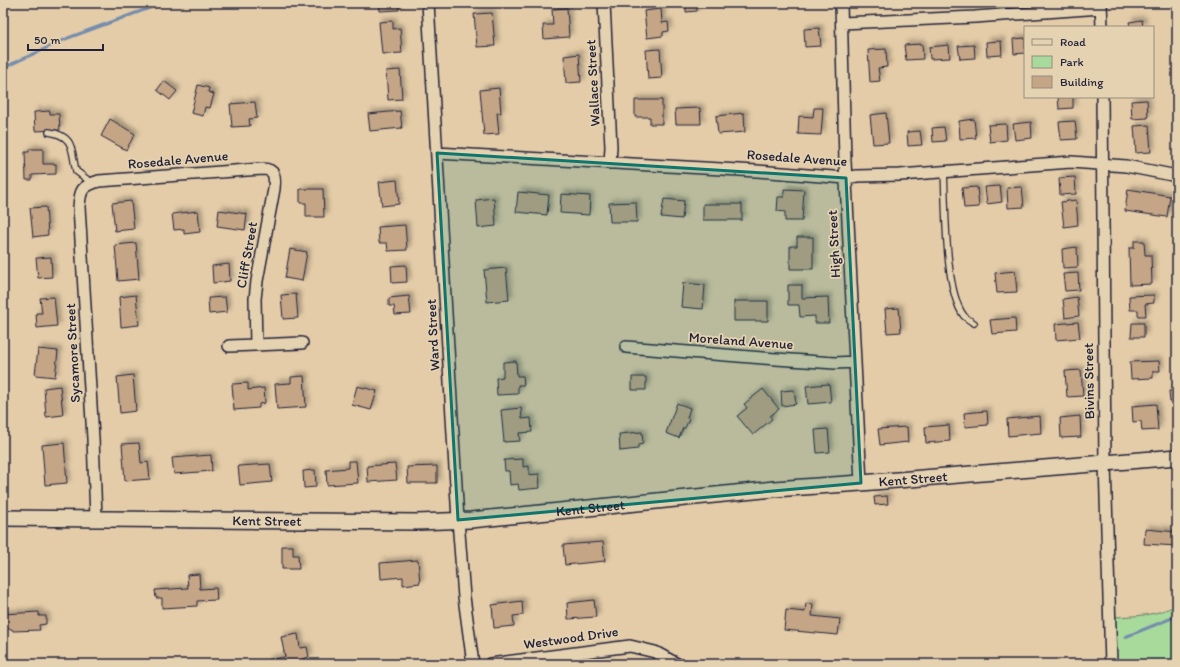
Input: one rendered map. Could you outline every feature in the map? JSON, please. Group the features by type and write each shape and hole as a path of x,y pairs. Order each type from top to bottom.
{"street":[{"name":"Ward Street","path":"428,3 458,520 464,597 473,664"},
{"name":"Wallace Street","path":"604,3 611,147 610,163"},
{"name":"High Street","path":"841,3 846,178 861,483"},
{"path":"842,24 975,17 1101,5 1102,26"},
{"name":"Bivins Street","path":"1102,98 1105,463 1111,664"},
{"name":"Rosedale Avenue","path":"437,153 757,171 846,178 857,176 944,172 1071,162 1126,166 1177,176"},
{"name":"Rosedale Avenue","path":"89,185 99,181 262,168 269,169 273,172"},
{"name":"Cliff Street","path":"256,345 255,299 274,189 275,180 273,172"},
{"name":"Sycamore Street","path":"89,185 80,192 79,207 96,518"},
{"path":"229,346 302,344"},
{"name":"Moreland Avenue","path":"626,347 776,359 855,362"},
{"name":"Kent Street","path":"3,518 417,522 458,520 774,489 1177,457"},
{"name":"Westwood Drive","path":"490,664 630,646 655,652 676,664"}],"lane":[{"path":"49,132 63,136 72,145 76,171 89,185"},
{"path":"944,172 950,276 954,296 965,316 974,323"}],"highlighted area":[{"path":"437,153 846,178 861,483 458,520"}],"green space":[{"path":"1177,605 1177,664 1114,664 1113,617 1138,616 1169,609"}],"building":[{"path":"379,3 399,3 399,10 380,11"},
{"path":"686,3 697,3 697,11 686,12"},
{"path":"567,8 569,37 544,39 543,25 553,25 552,9"},
{"path":"661,9 662,23 668,22 669,31 663,32 663,36 647,38 644,11"},
{"path":"492,13 495,46 477,47 474,14"},
{"path":"1142,20 1143,26 1130,26 1129,22"},
{"path":"393,21 393,29 400,28 402,53 382,54 379,22"},
{"path":"819,28 821,46 805,47 804,29"},
{"path":"1024,38 1024,53 1014,54 1013,39"},
{"path":"1001,41 1002,55 987,56 986,42"},
{"path":"922,44 923,59 906,60 904,45"},
{"path":"949,45 950,58 930,59 929,47"},
{"path":"974,45 975,58 960,59 958,46"},
{"path":"660,49 662,78 648,79 646,50"},
{"path":"886,49 887,67 878,68 880,81 870,82 868,50"},
{"path":"579,54 581,82 566,83 564,56"},
{"path":"400,70 402,99 388,100 386,71"},
{"path":"164,81 177,91 170,100 157,90"},
{"path":"198,85 209,88 208,92 214,94 210,108 205,107 203,116 191,113"},
{"path":"499,88 501,113 497,113 499,134 484,135 480,90"},
{"path":"1058,98 1073,98 1073,108 1059,109"},
{"path":"635,100 662,100 662,124 650,124 650,117 635,117"},
{"path":"1147,100 1148,118 1132,119 1131,101"},
{"path":"255,102 257,118 249,119 250,126 232,127 230,104"},
{"path":"700,108 701,124 676,124 675,109"},
{"path":"814,108 823,108 821,135 798,134 799,116 813,117"},
{"path":"50,111 50,114 59,114 60,130 35,131 34,112"},
{"path":"400,111 402,128 370,131 368,114"},
{"path":"744,113 745,132 718,134 716,116"},
{"path":"886,113 889,143 873,144 870,115"},
{"path":"110,119 135,134 126,150 101,136"},
{"path":"974,119 976,138 960,139 959,121"},
{"path":"1075,121 1077,139 1061,140 1059,122"},
{"path":"1031,122 1032,138 1015,140 1013,124"},
{"path":"1006,124 1007,140 990,142 988,125"},
{"path":"1149,125 1151,152 1136,153 1134,126"},
{"path":"944,127 946,141 933,142 932,128"},
{"path":"920,131 922,145 908,146 907,132"},
{"path":"29,149 43,149 43,164 56,164 56,174 32,175 32,180 26,180 25,152 29,152"},
{"path":"1075,177 1076,194 1060,195 1059,178"},
{"path":"397,180 399,204 382,206 379,182"},
{"path":"1000,186 1002,202 987,204 985,187"},
{"path":"977,187 979,207 964,208 962,188"},
{"path":"1022,187 1024,207 1008,208 1007,188"},
{"path":"300,189 323,189 324,217 306,217 306,203 300,203"},
{"path":"784,189 804,190 802,221 785,221 785,212 777,211 778,197 784,197"},
{"path":"1128,189 1170,196 1167,217 1125,211"},
{"path":"518,192 549,195 547,215 516,212"},
{"path":"561,194 590,196 589,215 560,213"},
{"path":"494,198 496,226 478,228 476,200"},
{"path":"664,199 684,201 682,219 661,217"},
{"path":"1076,200 1078,225 1064,227 1061,202"},
{"path":"131,201 134,229 115,231 112,203"},
{"path":"636,202 637,222 610,222 609,203"},
{"path":"703,204 742,204 742,220 703,220"},
{"path":"46,207 48,235 33,237 30,208"},
{"path":"219,210 247,214 245,230 217,226"},
{"path":"198,211 200,232 184,234 184,229 174,230 172,214"},
{"path":"405,225 407,250 388,251 387,243 379,243 378,227"},
{"path":"797,237 813,237 813,269 790,269 790,246 797,246"},
{"path":"1134,241 1144,241 1145,255 1151,255 1152,284 1130,285 1129,248 1134,248"},
{"path":"136,243 139,279 118,281 115,245"},
{"path":"1077,247 1078,267 1063,268 1062,249"},
{"path":"290,249 307,252 302,281 285,278"},
{"path":"51,257 52,277 38,278 36,258"},
{"path":"229,264 230,281 213,283 212,266"},
{"path":"406,265 407,282 392,283 391,266"},
{"path":"506,268 509,300 487,302 484,270"},
{"path":"1015,271 1017,292 997,293 995,273"},
{"path":"1078,273 1079,290 1065,291 1063,274"},
{"path":"683,283 705,285 703,309 681,307"},
{"path":"788,285 802,285 802,298 828,297 829,323 815,323 815,316 800,317 799,305 788,305"},
{"path":"296,294 298,318 283,319 281,295"},
{"path":"136,295 139,325 121,327 119,297"},
{"path":"1154,295 1154,303 1145,304 1146,316 1138,316 1138,310 1130,310 1129,296"},
{"path":"409,296 411,314 395,315 394,306 389,306 389,298"},
{"path":"54,297 57,326 37,328 36,313 42,313 40,298"},
{"path":"225,297 227,312 209,314 208,298"},
{"path":"1077,297 1079,316 1065,318 1063,299"},
{"path":"734,301 768,301 768,321 734,321"},
{"path":"899,308 901,332 887,333 885,309"},
{"path":"1015,318 1016,332 992,334 990,320"},
{"path":"1078,322 1080,338 1056,340 1055,324"},
{"path":"1132,323 1144,323 1144,337 1131,337"},
{"path":"38,349 58,351 55,377 35,375"},
{"path":"516,361 517,376 523,376 524,385 518,385 518,394 497,395 496,378 503,377 503,362"},
{"path":"1159,361 1160,371 1153,371 1153,378 1131,379 1130,362"},
{"path":"1081,370 1083,396 1067,397 1065,371"},
{"path":"133,375 136,411 120,413 117,377"},
{"path":"304,376 306,407 277,409 275,384 291,383 291,377"},
{"path":"632,377 646,377 646,390 632,390"},
{"path":"248,383 248,390 264,388 265,403 259,404 259,408 234,410 232,384"},
{"path":"829,384 831,402 808,404 806,386"},
{"path":"60,386 63,415 46,417 44,388"},
{"path":"357,386 377,391 371,410 352,405"},
{"path":"763,389 779,409 770,416 772,419 753,435 737,416 747,408 744,404"},
{"path":"794,390 796,404 782,406 781,391"},
{"path":"1177,390 1177,401 1170,402 1169,391"},
{"path":"677,403 690,408 687,418 689,419 679,438 666,433"},
{"path":"1156,404 1158,430 1142,431 1141,421 1133,422 1132,406"},
{"path":"521,408 522,419 531,418 532,432 519,433 520,441 504,442 501,410"},
{"path":"987,411 988,425 965,427 964,413"},
{"path":"1040,416 1041,433 1008,436 1007,419"},
{"path":"1080,416 1081,437 1061,438 1060,418"},
{"path":"949,425 950,441 926,443 925,427"},
{"path":"907,427 908,442 880,445 878,429"},
{"path":"828,429 830,452 817,453 815,430"},
{"path":"642,432 643,444 638,445 638,449 620,451 619,434"},
{"path":"64,443 67,483 45,485 42,445"},
{"path":"139,443 141,463 148,462 150,479 125,481 122,444"},
{"path":"211,455 212,471 174,474 172,458"},
{"path":"523,459 523,467 529,466 529,475 539,474 540,488 519,490 518,484 510,485 509,471 505,471 504,460"},
{"path":"348,461 356,461 358,483 327,485 326,470 348,468"},
{"path":"270,464 272,482 240,485 238,466"},
{"path":"395,464 397,480 368,482 367,466"},
{"path":"437,466 437,483 408,483 407,467"},
{"path":"315,470 316,487 304,488 303,471"},
{"path":"887,496 888,504 875,505 874,497"},
{"path":"1145,529 1177,532 1177,546 1144,544"},
{"path":"603,542 605,561 565,565 563,545"},
{"path":"282,546 293,546 293,555 298,555 299,569 282,569"},
{"path":"418,560 420,583 403,585 403,577 381,579 380,563"},
{"path":"199,574 200,589 216,588 217,600 197,601 197,606 162,608 162,598 156,598 155,590 188,588 187,575"},
{"path":"594,600 596,617 568,619 567,603"},
{"path":"522,601 523,615 513,616 514,626 494,628 492,605"},
{"path":"806,603 813,604 812,616 840,619 838,635 784,630 786,610 805,612"},
{"path":"39,612 39,616 46,616 46,624 39,625 40,630 13,631 12,629 3,629 3,614"},
{"path":"298,634 300,648 307,647 309,657 302,659 303,664 268,664 267,660 285,657 281,637"}],"waterway":[{"path":"3,68 68,38 163,3"},
{"path":"1125,637 1177,616"}]}
